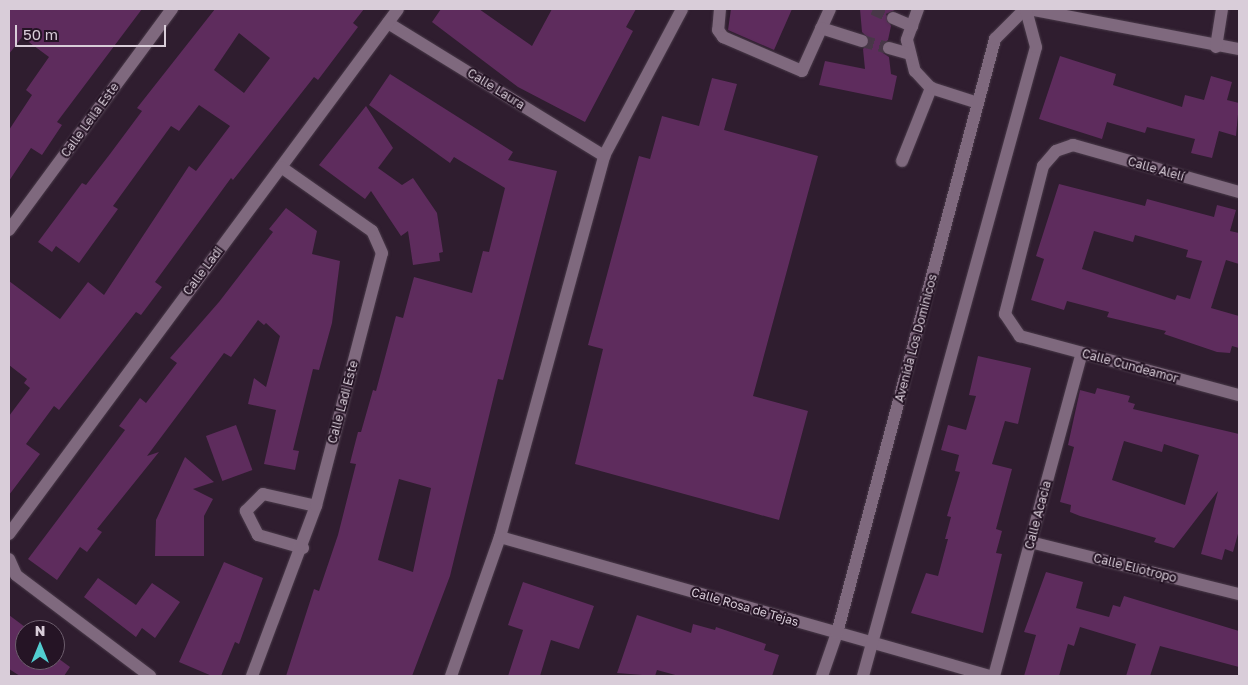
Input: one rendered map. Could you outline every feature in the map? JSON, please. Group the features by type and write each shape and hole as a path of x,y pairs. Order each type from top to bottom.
{"street":[{"name":"Calle Leila Este","path":"9,230 172,9"},
{"name":"Calle Ladi","path":"9,534 398,9"},
{"path":"450,676 500,537 604,156 682,9"},
{"path":"720,9 718,30 723,37 802,71 830,9"},
{"path":"863,676 1036,47 1026,9 1216,47 1239,49"},
{"name":"Avenida Los Dominicos","path":"822,676 837,633 995,39 1026,9"},
{"path":"1216,47 1222,9"},
{"path":"915,10 907,40 915,71 931,88 978,103"},
{"path":"894,18 912,26"},
{"name":"Calle Laura","path":"388,22 604,156"},
{"path":"821,28 862,41"},
{"path":"889,48 910,54"},
{"path":"902,161 931,88"},
{"name":"Calle Alelí","path":"1020,336 1005,314 1043,166 1056,150 1073,146 1239,192"},
{"name":"Calle Ladi Este","path":"252,676 302,548 316,506 382,253 372,232 281,167"},
{"name":"Calle Cundeamor","path":"1020,336 1239,395"},
{"name":"Calle Acacia","path":"994,676 1082,353"},
{"path":"302,548 258,535 246,511 263,494 316,506"},
{"name":"Calle Rosa de Tejas","path":"500,537 990,676"},
{"name":"Calle Eliotropo","path":"1030,542 1239,594"},
{"path":"9,559 16,575 150,676"}],"building":[{"path":"9,9 142,9 57,122 62,125 42,155 31,148 9,181 9,130 32,95 26,90 49,57 22,37 9,54"},
{"path":"215,9 364,9 353,23 358,27 318,80 314,77 233,180 231,178 155,282 162,287 141,315 136,312 59,410 54,406 26,444 40,454 9,495 9,416 30,388 24,383 27,379 9,365 9,281 60,319 88,282 104,295 189,166 196,171 230,126 199,105 179,131 171,126 113,206 118,209 79,263 56,246 52,252 38,242 82,183 86,185 142,111 137,108","holes":["239,33 270,58 244,93 214,70"]},
{"path":"441,9 479,9 532,46 552,9 636,9 626,27 633,31 585,122 518,87 432,22"},
{"path":"731,9 792,9 774,50 728,30"},
{"path":"860,9 897,9 886,14 891,26 888,40 881,46 883,53 889,57 891,74 897,76 892,100 819,85 825,61 865,69 863,49 870,40 862,32"},
{"path":"1060,56 1116,74 1113,85 1182,107 1185,95 1204,100 1211,76 1232,82 1227,100 1239,103 1236,136 1219,131 1212,158 1191,153 1195,139 1147,127 1145,133 1107,122 1102,139 1039,119"},
{"path":"390,74 513,152 508,160 557,171 503,380 498,379 450,576 412,676 286,676 314,589 319,591 338,535 356,464 350,463 358,432 361,432 373,390 376,391 396,316 403,318 414,277 472,293 483,251 489,252 505,188 454,157 450,163 369,105","holes":["399,479 431,488 413,572 378,560"]},
{"path":"712,78 737,84 724,130 818,156 753,396 808,411 779,520 575,464 603,349 588,345 639,156 650,159 662,116 699,126"},
{"path":"366,106 393,148 378,168 402,185 413,178 437,213 443,252 439,253 440,261 413,265 408,231 401,236 371,191 365,199 319,165"},
{"path":"1059,184 1145,206 1147,199 1214,217 1217,205 1236,210 1230,231 1239,233 1239,264 1226,260 1211,308 1239,316 1239,348 1232,346 1230,353 1217,352 1164,334 1166,331 1107,317 1109,312 1067,301 1064,310 1031,300 1044,259 1036,256","holes":["1094,231 1133,242 1135,235 1188,250 1186,257 1202,261 1190,299 1177,295 1175,300 1082,269"]},
{"path":"286,208 317,231 312,254 340,261 332,323 319,370 313,369 293,450 299,451 295,470 264,464 276,410 248,404 254,378 266,387 280,336 266,323 264,325 258,320 231,357 224,353 147,456 159,452 97,529 102,532 87,552 80,547 57,580 28,559 125,430 119,426 140,398 146,403 177,363 170,358 219,302 273,232 269,229"},
{"path":"978,356 1031,368 1018,424 1005,421 992,464 1012,469 996,529 1002,531 996,553 1002,554 983,633 911,613 926,573 938,576 948,539 945,539 951,517 947,516 960,472 955,471 959,455 941,450 948,425 966,430 976,396 969,395"},
{"path":"1097,388 1130,396 1128,402 1135,404 1133,409 1239,434 1239,530 1233,552 1225,549 1222,560 1201,554 1218,491 1174,548 1154,542 1156,538 1070,512 1071,505 1060,502 1074,447 1068,445 1080,390 1095,394","holes":["1124,441 1162,452 1164,444 1199,455 1185,505 1112,480"]},
{"path":"236,425 252,470 222,481 206,436"},
{"path":"185,457 214,482 193,489 213,499 204,516 204,556 155,556 156,520"},
{"path":"224,562 263,578 239,644 235,642 221,676 212,676 179,662"},
{"path":"1046,572 1083,582 1076,608 1109,617 1113,605 1120,607 1124,596 1239,631 1239,667 1160,646 1150,676 1126,676 1136,644 1080,627 1074,646 1068,644 1059,676 1024,676 1036,635 1024,632"},
{"path":"98,578 136,605 152,583 180,602 155,638 142,628 136,637 84,597"},
{"path":"523,582 594,606 579,649 551,640 540,676 508,676 523,630 508,625"},
{"path":"9,615 16,620 15,670 65,670 65,663 70,667 64,676 20,676 9,669"},
{"path":"637,615 691,633 693,624 715,630 716,627 766,644 764,650 779,655 772,676 679,676 657,670 655,676 617,673"}],"tunnel":[{"path":"873,9 893,18"},
{"path":"862,41 889,48"}]}
